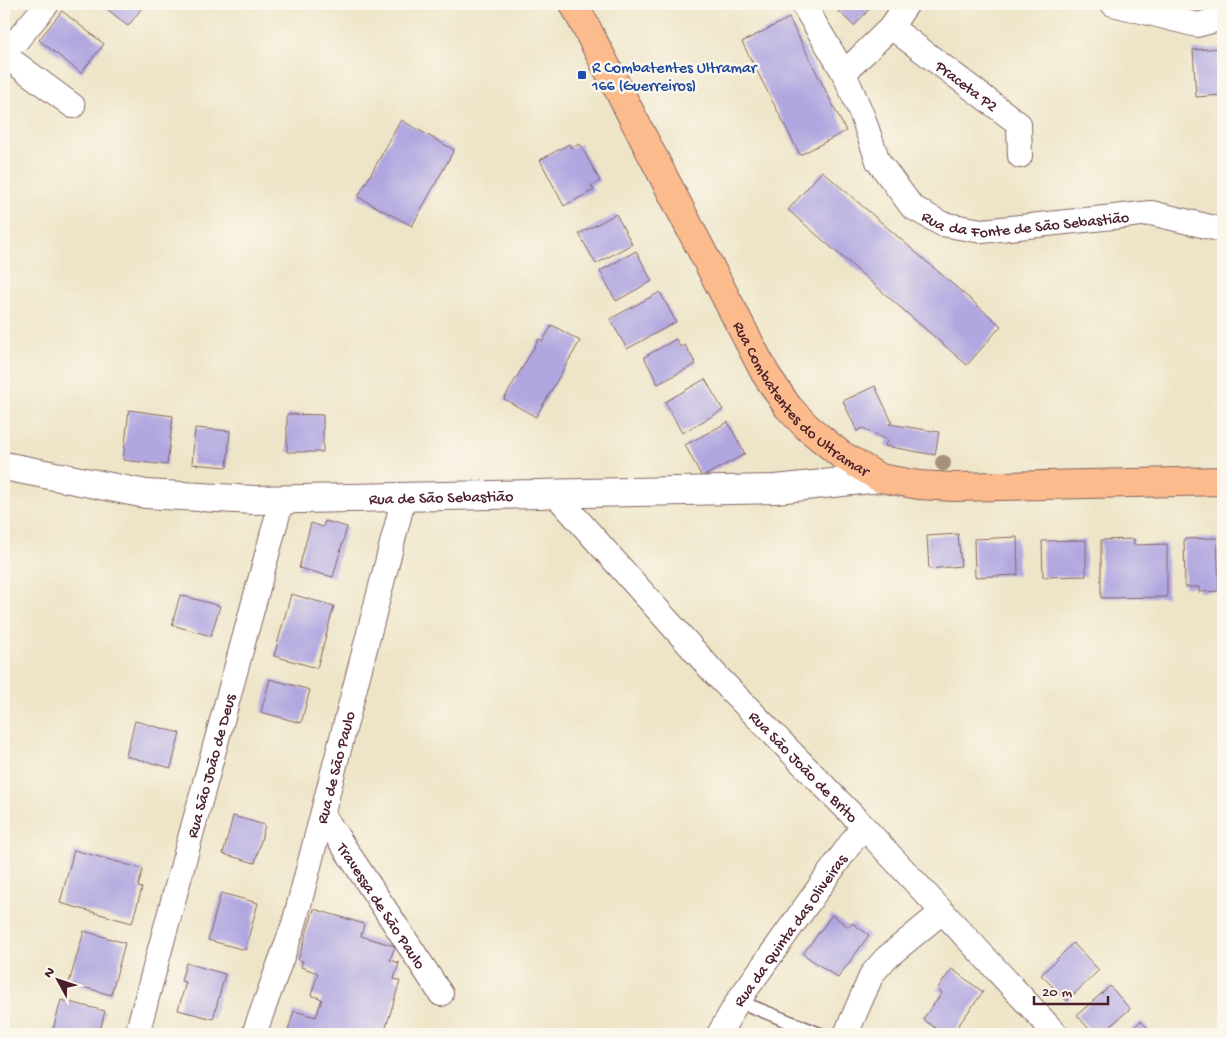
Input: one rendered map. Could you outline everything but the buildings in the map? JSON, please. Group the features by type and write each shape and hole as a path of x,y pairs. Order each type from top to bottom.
{"main road":[{"name":"Rua Combatentes do Ultramar","path":"574,4 765,373 788,407 807,427 840,454 880,478 919,485 954,487 1223,481"}],"street":[{"path":"4,46 17,40 47,4"},
{"name":"Rua da Fonte de São Sebastião","path":"803,4 844,74 862,115 878,161 912,208 942,224 982,230 1151,214 1223,230"},
{"path":"844,74 891,27 907,4"},
{"path":"1113,4 1197,25 1223,18"},
{"name":"Praceta P2","path":"891,27 1019,124 1020,156"},
{"path":"4,55 73,106"},
{"name":"Rua de São Sebastião","path":"4,466 146,494 254,500 776,490 880,478"},
{"name":"Rua São João de Brito","path":"556,494 716,675 863,826 1056,1034"},
{"name":"Rua de São Paulo","path":"254,1034 294,924 404,497"},
{"name":"Rua São João de Deus","path":"137,1034 282,499"},
{"name":"Travessa de São Paulo","path":"323,815 441,994"},
{"name":"Rua da Quinta das Oliveiras","path":"719,1034 738,1001 863,826"},
{"path":"846,1034 872,974 886,958 942,912"}],"lane":[{"path":"738,1001 820,1034"}],"place":[{"name":"R Combatentes Ultramar 166 (Guerreiros)","path":"582,75"}]}
